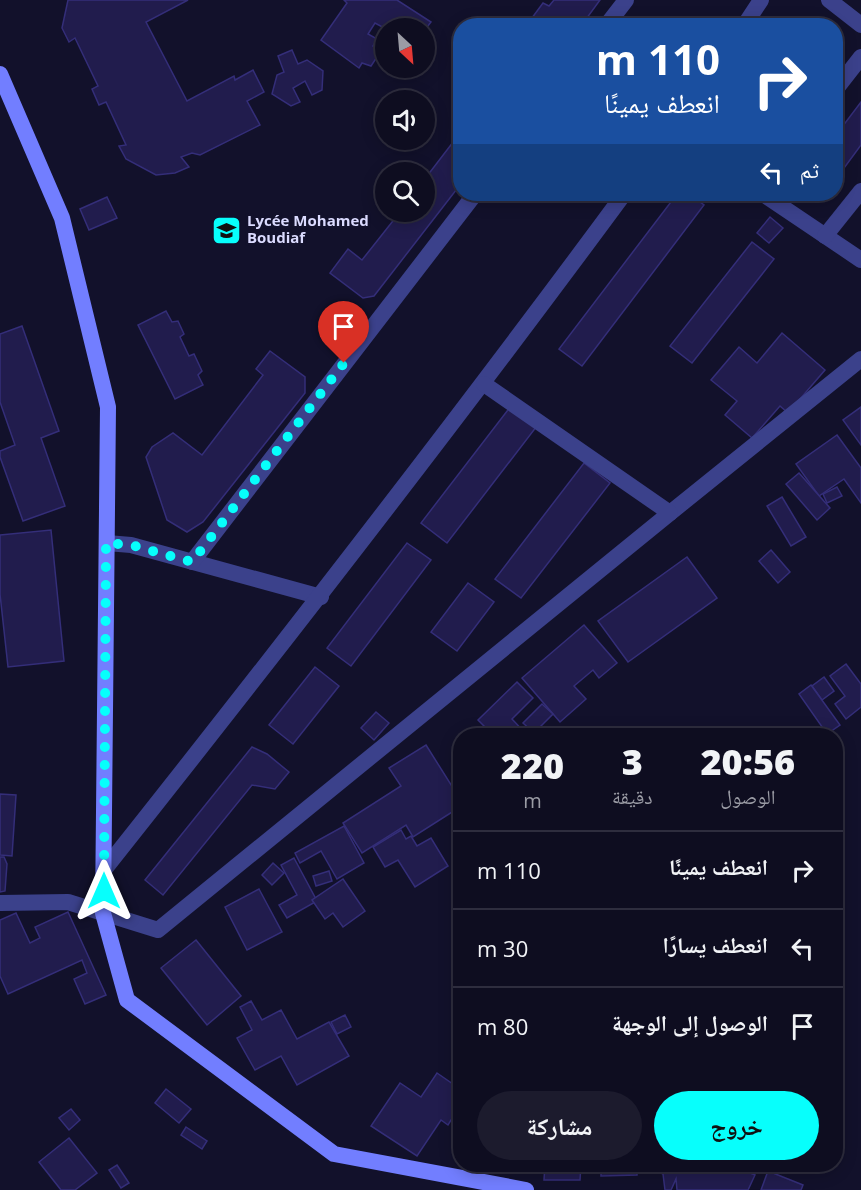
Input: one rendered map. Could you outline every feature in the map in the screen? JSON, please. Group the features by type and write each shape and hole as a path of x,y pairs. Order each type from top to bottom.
{"main road":[{"path":"0,74 62,218 108,407 103,913 127,1000 334,1154 526,1190"}],"street":[{"path":"612,18 626,0"},
{"path":"749,18 761,0"},
{"path":"829,0 861,25"},
{"path":"843,80 861,57"},
{"path":"825,236 861,191"},
{"path":"192,562 470,201"},
{"path":"104,870 321,597 484,384 619,201"},
{"path":"773,201 861,260"},
{"path":"0,903 68,902 158,930 861,359"},
{"path":"484,384 670,513"},
{"path":"106,543 131,545 321,597"}],"building":[{"path":"68,0 188,0 146,22 187,101 234,76 235,80 253,70 264,92 247,101 260,125 200,155 192,153 181,157 189,167 175,173 156,175 126,159 119,146 126,145 106,102 99,105 92,89 98,86 75,38 69,42 62,28"},
{"path":"344,0 397,0 425,18 375,18 375,23 368,34 375,38 373,46 375,47 375,60 371,66 362,63 359,68 321,40 347,3"},
{"path":"554,0 600,0 587,18 532,18 543,3 549,6"},
{"path":"292,50 298,64 307,60 323,71 322,90 312,95 305,81 293,88 300,102 291,106 272,94 277,75 284,72 278,56"},
{"path":"861,102 861,145 843,169 843,126"},
{"path":"453,142 453,194 435,217 435,166"},
{"path":"107,197 117,218 89,230 80,209"},
{"path":"672,201 699,201 704,205 582,366 559,349"},
{"path":"770,217 783,228 769,243 757,233"},
{"path":"392,222 431,222 374,296 363,298 330,273 348,249 362,260"},
{"path":"752,242 774,259 692,363 670,346"},
{"path":"166,311 172,322 178,321 184,334 180,337 189,356 194,354 202,371 198,375 203,385 175,399 138,325"},
{"path":"22,326 59,431 41,438 65,506 23,521 0,457 0,451 15,445 0,402 0,334"},
{"path":"782,333 825,370 788,413 780,406 752,438 725,415 737,401 711,380 739,347 757,363"},
{"path":"270,351 305,377 305,393 203,522 187,532 167,520 146,457 152,447 173,433 202,455 263,375 256,369"},
{"path":"511,406 537,426 447,543 421,523"},
{"path":"861,407 861,445 843,420"},
{"path":"837,435 861,468 861,503 844,479 819,496 796,464"},
{"path":"584,463 610,483 521,598 495,579"},
{"path":"799,473 830,508 817,520 786,484"},
{"path":"837,487 842,496 827,503 823,494"},
{"path":"782,497 806,537 791,546 767,506"},
{"path":"51,530 64,661 8,667 0,594 0,535"},
{"path":"407,543 431,560 351,666 327,648"},
{"path":"771,550 790,572 778,583 759,561"},
{"path":"687,557 717,598 628,662 598,621"},
{"path":"468,583 494,602 457,651 431,632"},
{"path":"584,625 617,663 599,678 593,670 574,686 586,699 560,722 522,678"},
{"path":"846,664 861,684 861,707 846,719 835,704 845,696 830,676"},
{"path":"315,667 339,686 293,744 269,725"},
{"path":"824,677 834,691 822,700 812,686"},
{"path":"517,682 533,698 512,719 520,728 486,728 478,720"},
{"path":"811,685 840,725 836,728 823,728 799,694"},
{"path":"542,704 553,714 539,728 528,728 523,723"},
{"path":"376,712 389,723 374,740 361,728"},
{"path":"426,745 453,788 453,811 413,837 406,825 362,853 343,823 401,786 389,768"},
{"path":"252,747 267,754 289,772 275,789 252,785 163,895 145,880"},
{"path":"0,794 16,795 12,856 0,855"},
{"path":"344,826 364,863 337,879 321,851 300,863 295,853"},
{"path":"401,830 406,839 411,836 417,846 431,838 448,866 415,887 398,860 385,867 373,847"},
{"path":"0,857 4,857 7,864 5,891 0,892"},
{"path":"294,858 317,901 287,918 279,905 297,895 281,865"},
{"path":"273,863 284,873 272,885 262,875"},
{"path":"329,871 332,881 316,886 313,876"},
{"path":"343,879 365,911 343,927 333,913 325,919 312,900"},
{"path":"259,889 282,932 247,950 225,907"},
{"path":"68,912 106,995 85,1004 74,979 87,973 82,960 8,994 0,976 0,920 16,913 30,943 40,938 35,927"},
{"path":"196,940 241,996 207,1025 161,968"},
{"path":"251,1001 262,1020 281,1010 297,1039 329,1022 349,1056 297,1085 281,1056 255,1070 237,1038 252,1030 240,1007"},
{"path":"345,1015 351,1027 337,1034 331,1022"},
{"path":"437,1073 453,1084 453,1117 448,1125 441,1120 417,1156 371,1126 400,1083 421,1097"},
{"path":"166,1089 191,1109 179,1123 155,1103"},
{"path":"71,1109 80,1120 69,1130 59,1118"},
{"path":"186,1127 207,1141 202,1149 181,1135"},
{"path":"69,1138 97,1173 75,1190 61,1190 39,1162"},
{"path":"117,1165 129,1183 121,1188 109,1170"},
{"path":"544,1172 580,1172 580,1180 544,1180"},
{"path":"601,1172 637,1172 637,1175 601,1176"},
{"path":"659,1172 748,1172 755,1175 748,1190 677,1190 676,1179 671,1190 665,1190 663,1174"},
{"path":"768,1172 803,1185 801,1190 761,1190"}],"place":[{"name":"Lycée Mohamed Boudiaf","path":"226,230"}],"route":[{"path":"104,891 106,543 131,545 192,562 344,363"}]}
